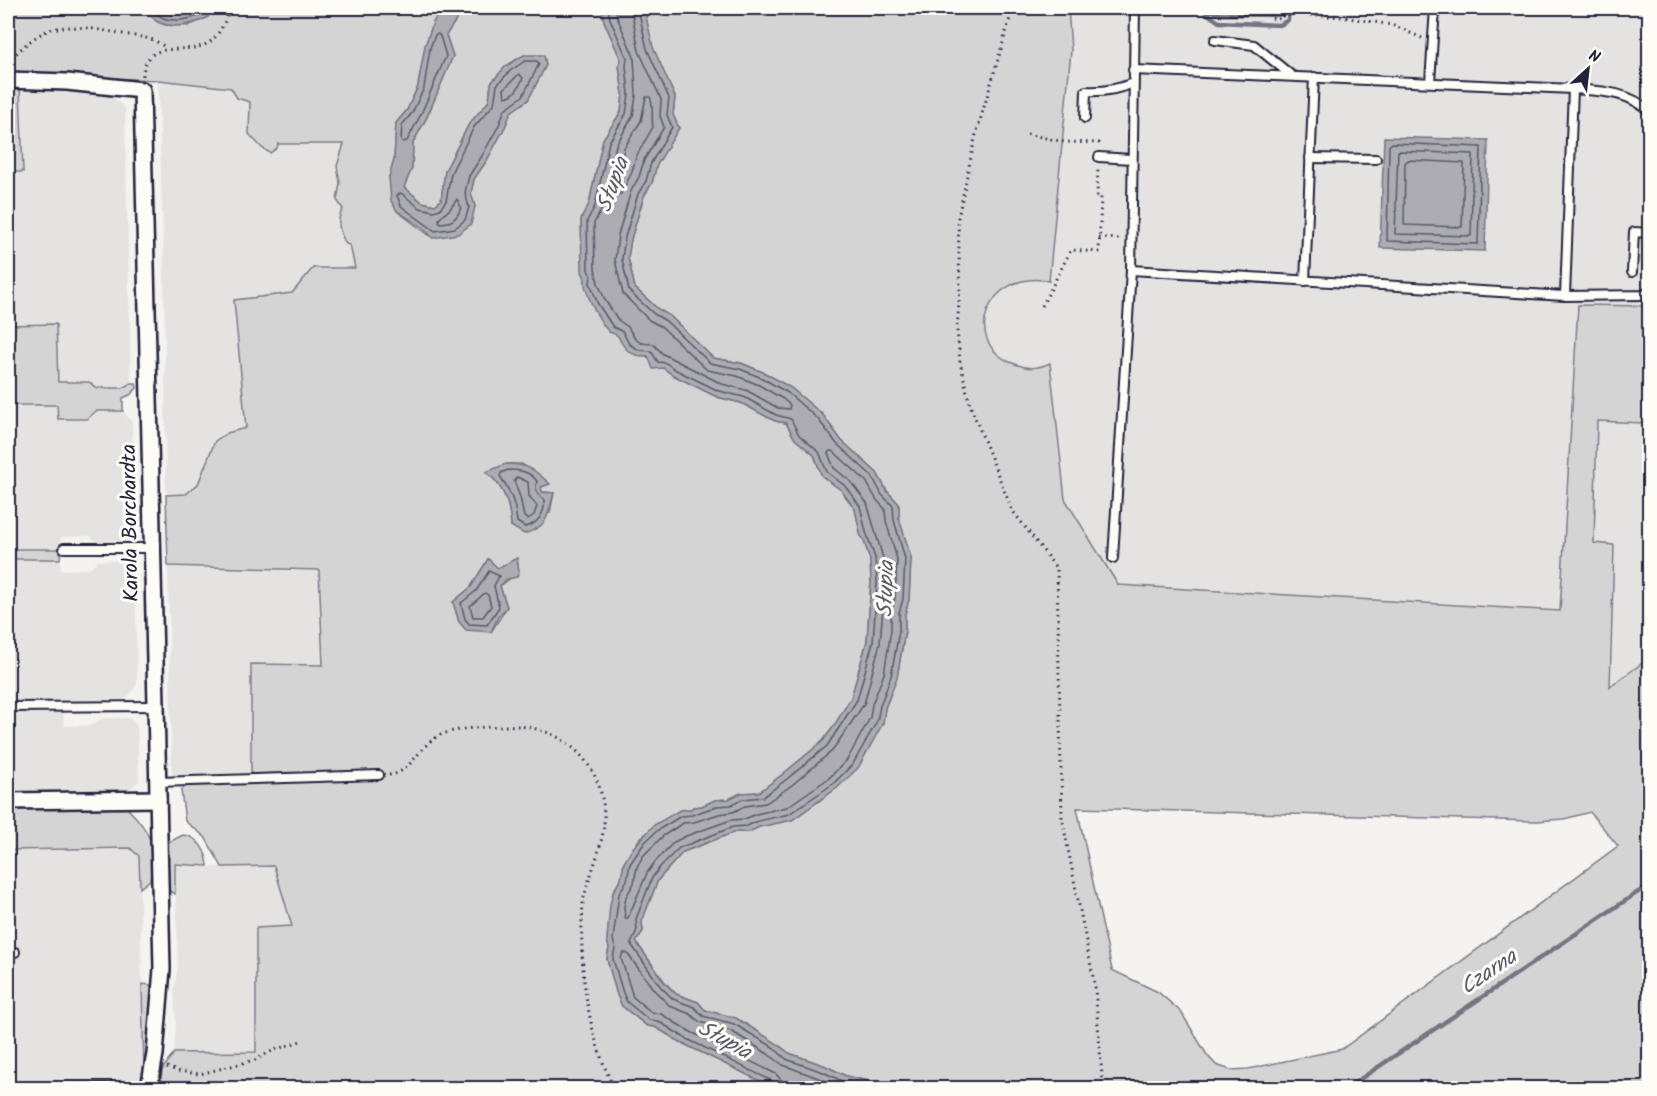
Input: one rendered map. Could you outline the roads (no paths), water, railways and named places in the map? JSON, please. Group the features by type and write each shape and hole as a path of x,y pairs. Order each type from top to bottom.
{"street":[{"name":"Karola Borchardta","path":"8,80 67,82 142,90 162,969 154,1061 149,1088"},
{"path":"8,801 158,799"}],"lane":[{"path":"1113,558 1131,270 1135,8"},
{"path":"1430,82 1435,8"},
{"path":"1215,40 1254,45 1292,76"},
{"path":"1133,70 1611,92 1629,97 1650,112"},
{"path":"1305,281 1314,77"},
{"path":"1085,118 1086,91 1101,92 1122,88 1133,83"},
{"path":"1564,296 1573,89"},
{"path":"1098,157 1132,159"},
{"path":"1310,158 1376,159"},
{"path":"1632,272 1634,232 1650,233"},
{"path":"1131,270 1564,296 1648,294"},
{"path":"64,548 152,548"},
{"path":"8,707 156,706"},
{"path":"157,782 378,775"},
{"path":"8,1088 149,1088"}],"water":[{"path":"129,8 211,8 208,17 203,20 177,26 164,24 146,12"},
{"path":"441,8 468,8 462,11 446,35 453,56 427,117 413,143 412,168 404,187 422,202 435,205 441,200 445,171 469,124 489,101 491,83 506,66 524,55 544,55 546,65 528,100 511,112 487,160 474,179 471,193 475,206 471,224 458,234 433,238 422,227 397,211 391,201 389,177 394,160 396,123 407,110 418,86 425,46"},
{"name":"Słupia","path":"602,8 644,8 653,47 675,97 673,115 679,128 657,165 652,183 644,196 631,239 628,258 635,288 658,309 670,316 713,358 741,363 765,373 791,388 823,415 841,440 877,473 887,491 899,504 899,518 911,558 909,600 905,614 905,631 897,678 885,708 883,723 858,768 837,788 792,820 759,827 749,832 735,832 683,852 658,880 642,921 643,931 636,942 664,982 676,994 698,1002 705,1010 736,1018 789,1053 846,1076 900,1088 776,1088 768,1085 682,1043 655,1027 647,1026 622,1006 607,959 610,905 613,892 621,879 624,863 632,849 654,825 680,810 702,806 715,800 729,799 741,793 759,792 823,741 834,726 851,698 867,641 871,581 870,560 861,537 855,509 841,490 822,476 814,455 795,439 786,423 775,421 741,403 717,397 663,368 653,369 648,356 629,352 618,336 609,332 592,306 582,272 581,219 589,204 603,139 621,112 623,94 619,65 621,60 604,21"},
{"path":"1384,137 1488,140 1485,251 1380,248"},
{"path":"506,464 525,466 535,471 550,484 541,487 542,492 554,493 546,519 539,527 524,534 511,526 509,510 502,489 486,472"},
{"path":"517,558 519,572 517,577 507,579 500,586 507,607 498,617 491,632 466,630 459,622 453,602 471,587 488,559 498,568"}],"waterway":[{"path":"1209,11 1209,15 1219,22 1280,25 1288,20 1289,8"},
{"path":"1206,12 1220,9 1280,12"},
{"path":"1214,12 1276,15 1287,12 1289,9"},
{"name":"Czarna","path":"1347,1088 1650,884"}]}
